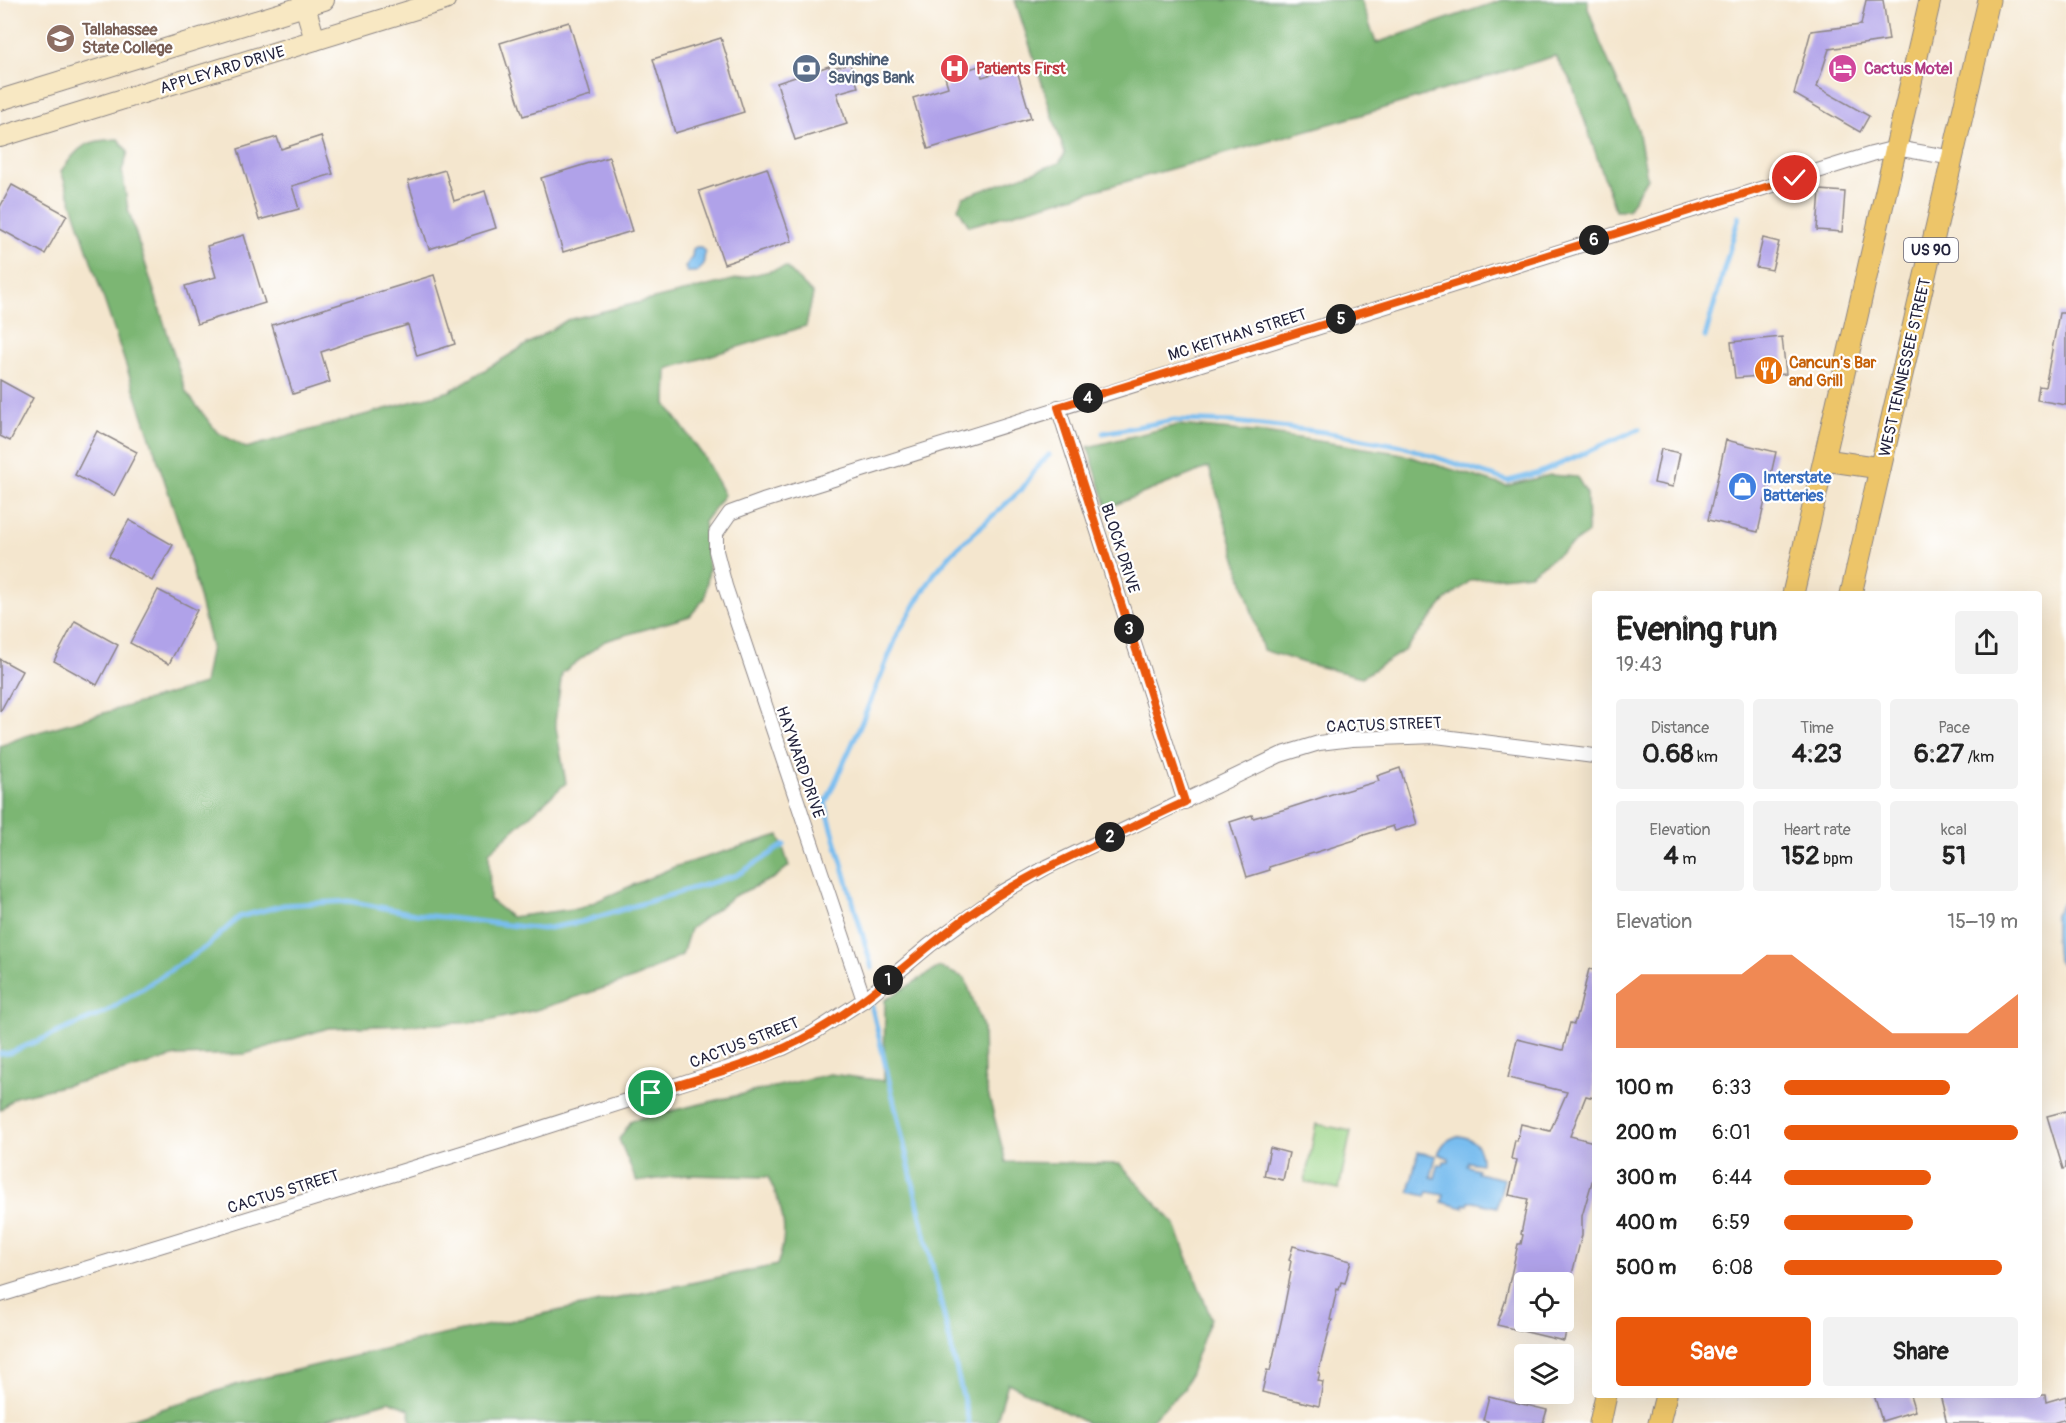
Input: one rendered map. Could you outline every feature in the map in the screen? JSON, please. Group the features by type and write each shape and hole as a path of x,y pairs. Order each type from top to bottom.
{"main road":[{"name":"APPLEYARD DRIVE","path":"0,137 445,0"},
{"path":"1794,591 1930,0"},
{"name":"WEST TENNESSEE STREET","path":"1852,591 1989,0"},
{"path":"0,100 314,3 315,40"},
{"path":"1825,460 1880,468"},
{"path":"1600,1423 1605,1398"},
{"path":"1659,1423 1665,1398"}],"street":[{"name":"MC KEITHAN STREET","path":"716,533 730,513 763,501 1872,154 1896,148 1953,158"},
{"name":"BLOCK DRIVE","path":"1058,407 1185,802"},
{"name":"HAYWARD DRIVE","path":"716,533 716,551 725,586 864,999"},
{"name":"CACTUS STREET","path":"0,1295 726,1069 783,1048 864,999 930,945 1003,892 1047,867 1280,755 1319,743 1352,739 1436,736 1592,756"}],"green space":[{"path":"1015,0 1361,0 1376,43 1502,0 1588,0 1588,8 1600,42 1638,129 1647,178 1628,210 1615,210 1571,81 1555,56 1361,115 969,226 958,208 963,197 1059,163 1065,154"},
{"path":"118,139 128,152 122,171 128,209 186,392 217,432 246,448 450,391 567,320 786,267 813,294 806,326 667,369 666,404 704,457 724,495 704,522 709,568 705,598 690,616 605,641 562,673 555,722 566,783 489,852 490,900 511,917 581,908 674,867 779,835 789,866 774,878 734,896 690,929 682,955 635,978 536,1010 484,1022 328,1028 245,1054 176,1056 110,1075 15,1097 0,1110 0,746 25,736 204,684 211,646 187,548 61,171 85,146 98,141"},
{"path":"1178,425 1264,433 1398,453 1506,486 1550,475 1577,477 1587,494 1588,533 1530,574 1471,580 1444,602 1405,650 1362,677 1304,663 1263,650 1209,467 1107,508 1088,447"},
{"path":"939,967 965,978 983,1027 984,1078 1006,1162 1120,1164 1174,1223 1211,1318 1184,1389 1148,1423 1087,1423 1008,1383 996,1423 412,1423 409,1409 389,1401 314,1423 119,1423 242,1383 433,1337 777,1265 783,1242 783,1220 778,1199 768,1177 686,1175 637,1182 619,1139 632,1120 830,1074 884,1081 885,1000"},
{"path":"1316,1124 1351,1131 1339,1189 1305,1182"}],"water":[{"path":"696,247 701,247 705,252 703,266 697,272 687,272 685,267"},
{"path":"2066,900 2066,969 2057,960 2055,914"},
{"path":"1458,1136 1473,1141 1480,1153 1481,1164 1468,1162 1467,1166 1478,1169 1477,1173 1504,1179 1497,1207 1469,1201 1468,1205 1464,1204 1464,1208 1442,1202 1444,1195 1428,1192 1426,1196 1409,1192 1418,1152 1436,1156 1431,1177 1435,1178 1438,1164 1443,1165 1444,1161 1449,1161 1449,1158 1438,1154 1440,1150 1448,1140"}],"building":[{"path":"1866,0 1883,0 1889,40 1829,49 1817,87 1869,116 1860,132 1794,94 1811,31 1861,25"},
{"path":"569,22 591,96 523,116 500,43"},
{"path":"721,38 744,112 675,133 653,59"},
{"path":"850,63 858,87 837,93 847,124 795,140 777,83 829,66 830,69"},
{"path":"979,66 982,77 1016,67 1031,118 928,149 913,98 948,87 945,77"},
{"path":"321,136 333,174 292,186 299,209 259,220 238,149 277,137 281,149"},
{"path":"609,157 632,231 563,252 541,178"},
{"path":"767,168 792,241 724,264 699,191"},
{"path":"445,170 454,201 485,191 496,228 429,249 408,181"},
{"path":"12,185 67,215 45,254 0,229 0,207"},
{"path":"1820,190 1845,192 1842,232 1817,230"},
{"path":"244,235 265,303 197,324 185,286 216,277 207,246"},
{"path":"1763,238 1779,242 1772,270 1756,267"},
{"path":"434,275 455,344 417,356 408,325 351,342 321,352 330,382 293,394 272,325"},
{"path":"2059,313 2066,313 2066,405 2037,400 2039,386 2045,387"},
{"path":"1782,337 1786,374 1735,378 1731,342"},
{"path":"0,380 33,398 10,441 0,436"},
{"path":"97,431 137,452 114,496 75,475"},
{"name":"Interstate Batteries","path":"1726,440 1776,452 1758,532 1708,520"},
{"path":"1661,449 1680,453 1673,487 1654,483"},
{"path":"129,520 173,545 152,581 109,556"},
{"path":"158,590 197,610 169,664 130,643"},
{"path":"75,621 118,645 97,685 54,661"},
{"path":"0,659 22,671 0,712"},
{"path":"1400,768 1417,824 1395,831 1393,826 1364,835 1355,840 1269,867 1270,870 1247,877 1230,822 1252,815 1253,818 1286,809 1379,781 1377,776"},
{"path":"1589,969 1592,970 1592,1098 1586,1096 1570,1136 1592,1142 1592,1182 1582,1216 1582,1235 1573,1272 1514,1272 1514,1329 1497,1325 1505,1302 1518,1244 1521,1244 1528,1199 1509,1195 1517,1160 1511,1159 1515,1140 1517,1141 1521,1124 1550,1131 1567,1092 1508,1078 1517,1039 1563,1050 1570,1023 1574,1024"},
{"path":"2066,1111 2066,1168 2063,1169 2047,1116"},
{"path":"1270,1148 1289,1153 1283,1180 1264,1176"},
{"path":"1293,1246 1351,1261 1345,1283 1341,1282 1339,1290 1337,1289 1330,1320 1332,1320 1318,1373 1320,1373 1318,1381 1323,1382 1319,1406 1262,1392 1267,1370 1270,1371 1283,1313 1291,1272 1289,1271 1291,1261 1289,1260"},
{"path":"1526,1332 1566,1332 1564,1341"},
{"path":"2042,1395 2045,1395 2046,1402 2066,1396 2066,1419 2053,1423 1947,1423 1941,1398 2042,1398"},
{"path":"1489,1396 1514,1402 1514,1404 1547,1410 1543,1423 1487,1423 1488,1421 1483,1420"},
{"path":"1875,1398 1911,1398 1915,1411 1882,1421"}],"waterway":[{"path":"1705,337 1739,216"},
{"path":"1103,433 1174,420 1235,422 1324,432 1402,446 1508,481 1539,473 1639,429"},
{"path":"872,968 825,804 899,631 934,574 953,552 1022,489 1049,455"},
{"path":"0,1054 9,1053 106,1012 206,947 239,917 284,905 349,901 415,914 543,929 581,922 737,875 784,845"},
{"path":"871,1003 969,1423"}],"place":[{"name":"Tallahassee State College","path":"61,38"},
{"name":"Sunshine Savings Bank","path":"807,68"},
{"name":"Patients First","path":"955,68"},
{"name":"Cactus Motel","path":"1843,68"},
{"name":"Cancun's Bar and Grill","path":"1768,371"},
{"name":"Interstate Batteries","path":"1742,486"}],"route":[{"path":"651,1093 783,1048 813,1033 864,999 930,945 1003,892 1047,867 1185,802 1058,407 1795,178"}]}
